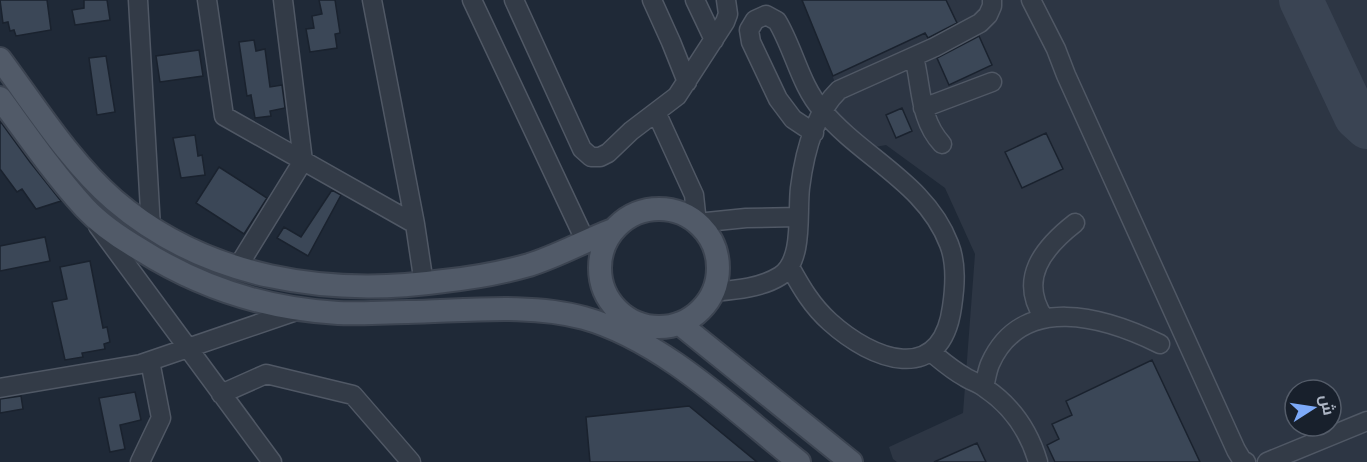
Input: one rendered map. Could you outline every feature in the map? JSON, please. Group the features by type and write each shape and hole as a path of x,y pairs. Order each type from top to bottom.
{"main road":[{"path":"0,59 81,167 114,200 151,228 192,251 237,268 274,278 312,284 350,286 424,284 477,278 554,257 585,240 613,230 631,215 653,208 677,211 697,223 711,239 718,271 713,292 700,311 680,324 668,327 645,326 623,316 607,297 600,275 602,251 613,230"},
{"path":"2,104 87,210 124,240 164,265 207,286 253,300 299,310 340,313 540,311 582,318 622,332 666,358 799,462"},
{"path":"680,324 851,462"}],"street":[{"path":"138,0 151,228"},
{"path":"207,0 224,116 415,224"},
{"path":"237,268 303,161 283,0"},
{"path":"372,0 415,224 424,284"},
{"path":"472,0 585,240"},
{"path":"514,0 586,154 591,157 600,157 608,153 631,131 671,102 714,40 728,14 726,0"},
{"path":"652,0 687,82"},
{"path":"695,0 714,40"},
{"path":"713,292 765,283 782,275 790,267 795,253 805,162 814,133 832,97 839,90 914,57 980,23 988,15 992,0"},
{"path":"1032,0 1236,450 1246,462"},
{"path":"790,267 807,295 829,321 869,349 894,358 913,359 931,352 944,338 951,320 956,283 950,246 933,212 908,186 823,112 812,96 777,21 766,15 755,20 749,30 751,42 778,99 793,119 814,133"},
{"path":"914,57 923,108 929,127 942,144"},
{"path":"923,108 992,82"},
{"path":"656,112 694,195 697,223 746,218 798,217"},
{"path":"87,210 272,462"},
{"path":"1044,318 1035,305 1031,291 1034,276 1043,255 1057,237 1075,223"},
{"path":"0,388 141,364 299,310"},
{"path":"984,387 990,365 1002,345 1014,333 1044,318 1057,316 1084,318 1110,323 1160,344"},
{"path":"931,352 954,370 984,387 1004,402 1021,422 1033,445 1038,462"},
{"path":"140,462 161,418 150,361"},
{"path":"221,394 266,374 353,395 411,462"},
{"path":"1267,462 1367,421"}],"shaded area":[{"path":"802,0 1367,0 1367,462 897,462 893,459 889,447 963,413 975,254 945,188 886,145 870,148 847,127 835,110 842,100"}],"building":[{"path":"0,0 47,0 51,30 16,36 14,30 10,31 8,22 3,23"},
{"path":"84,0 107,0 110,20 75,25 72,10 84,8"},
{"path":"319,0 335,0 340,33 335,34 337,48 310,52 306,29 314,28 312,16 322,14"},
{"path":"802,0 946,0 957,23 928,38 925,33 833,76"},
{"path":"979,36 992,65 949,85 937,58"},
{"path":"254,40 256,51 265,49 270,87 282,85 285,108 270,111 271,116 255,118 251,95 247,96 239,42"},
{"path":"199,50 203,76 160,82 156,56"},
{"path":"106,56 115,112 97,115 89,58"},
{"path":"902,108 912,131 896,138 886,115"},
{"path":"0,121 61,201 36,209 22,189 17,192 0,169"},
{"path":"1046,133 1063,169 1022,188 1005,152"},
{"path":"195,135 198,156 202,155 205,175 181,178 173,138"},
{"path":"219,167 267,198 244,234 196,203"},
{"path":"332,190 341,195 308,256 277,238 284,227 301,237"},
{"path":"45,237 50,261 0,271 0,246"},
{"path":"90,261 103,328 107,327 110,342 104,344 105,349 82,353 83,357 65,360 52,302 67,299 60,267"},
{"path":"1152,360 1200,462 1055,462 1047,445 1059,439 1052,424 1072,415 1066,401"},
{"path":"135,392 141,420 120,425 125,449 110,452 99,398"},
{"path":"21,396 23,409 0,413 0,399"},
{"path":"689,406 757,462 590,462 586,417"},
{"path":"977,443 986,462 934,462"}],"taxiway":[{"path":"1301,0 1356,117 1367,127"}]}
